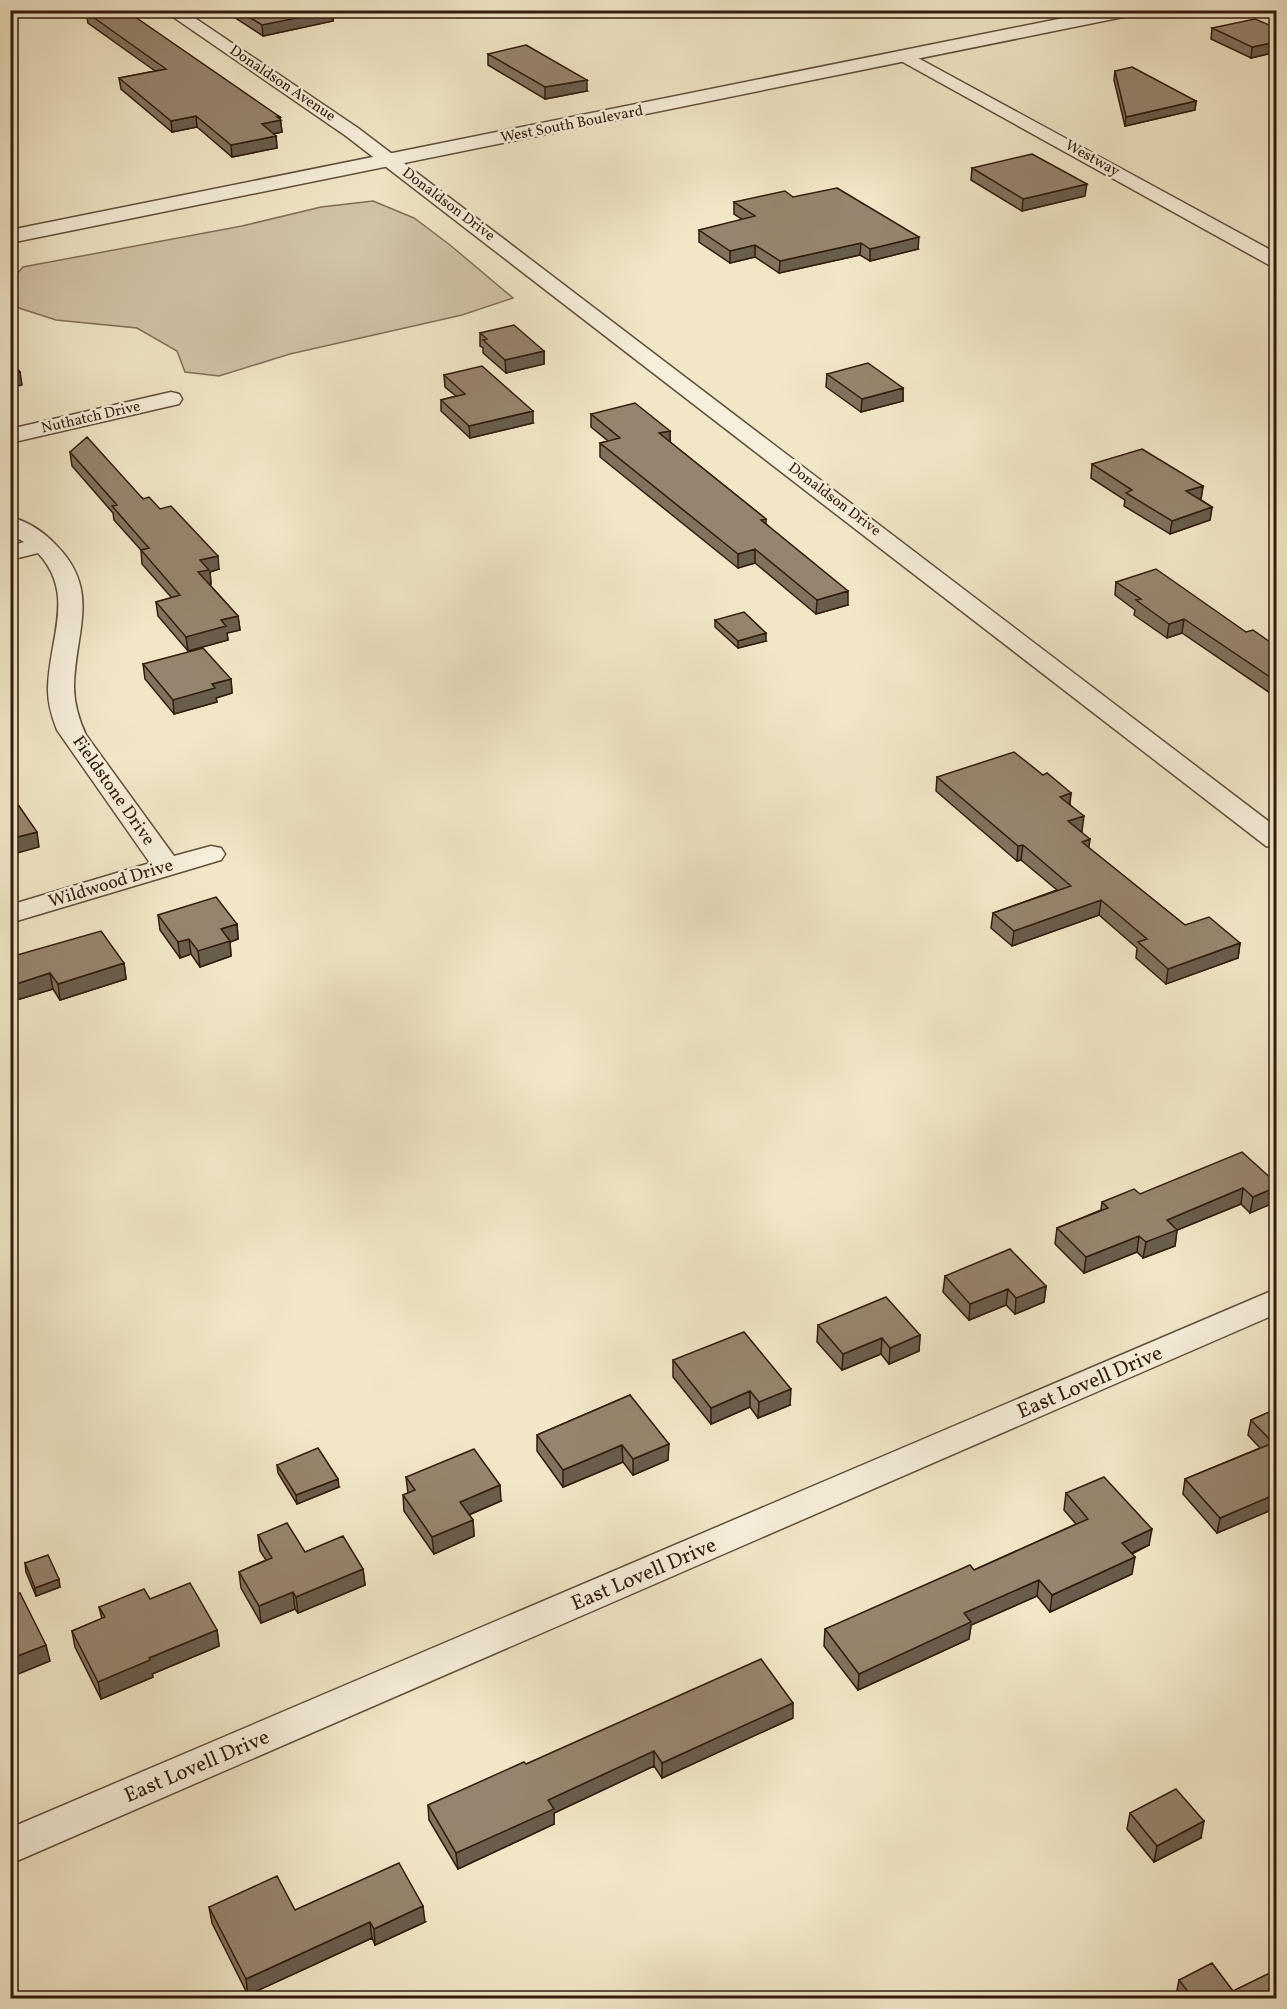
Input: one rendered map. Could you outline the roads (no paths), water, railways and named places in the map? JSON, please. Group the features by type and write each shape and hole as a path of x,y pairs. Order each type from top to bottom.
{"street":[{"path":"10,11 15,10"},
{"name":"Donaldson Avenue","path":"171,10 319,109 390,162"},
{"name":"West South Boulevard","path":"10,237 1133,10"},
{"name":"Westway","path":"907,57 1276,261"},
{"name":"Donaldson Drive","path":"390,162 1276,840"},
{"name":"Nuthatch Drive","path":"10,436 171,399"},
{"name":"Fieldstone Drive","path":"10,524 43,545 59,564 72,592 72,618 61,687 65,718 73,736 166,867"},
{"path":"10,553 43,545"},
{"name":"Wildwood Drive","path":"10,914 211,854"},
{"name":"East Lovell Drive","path":"10,1847 1276,1302"}]}
